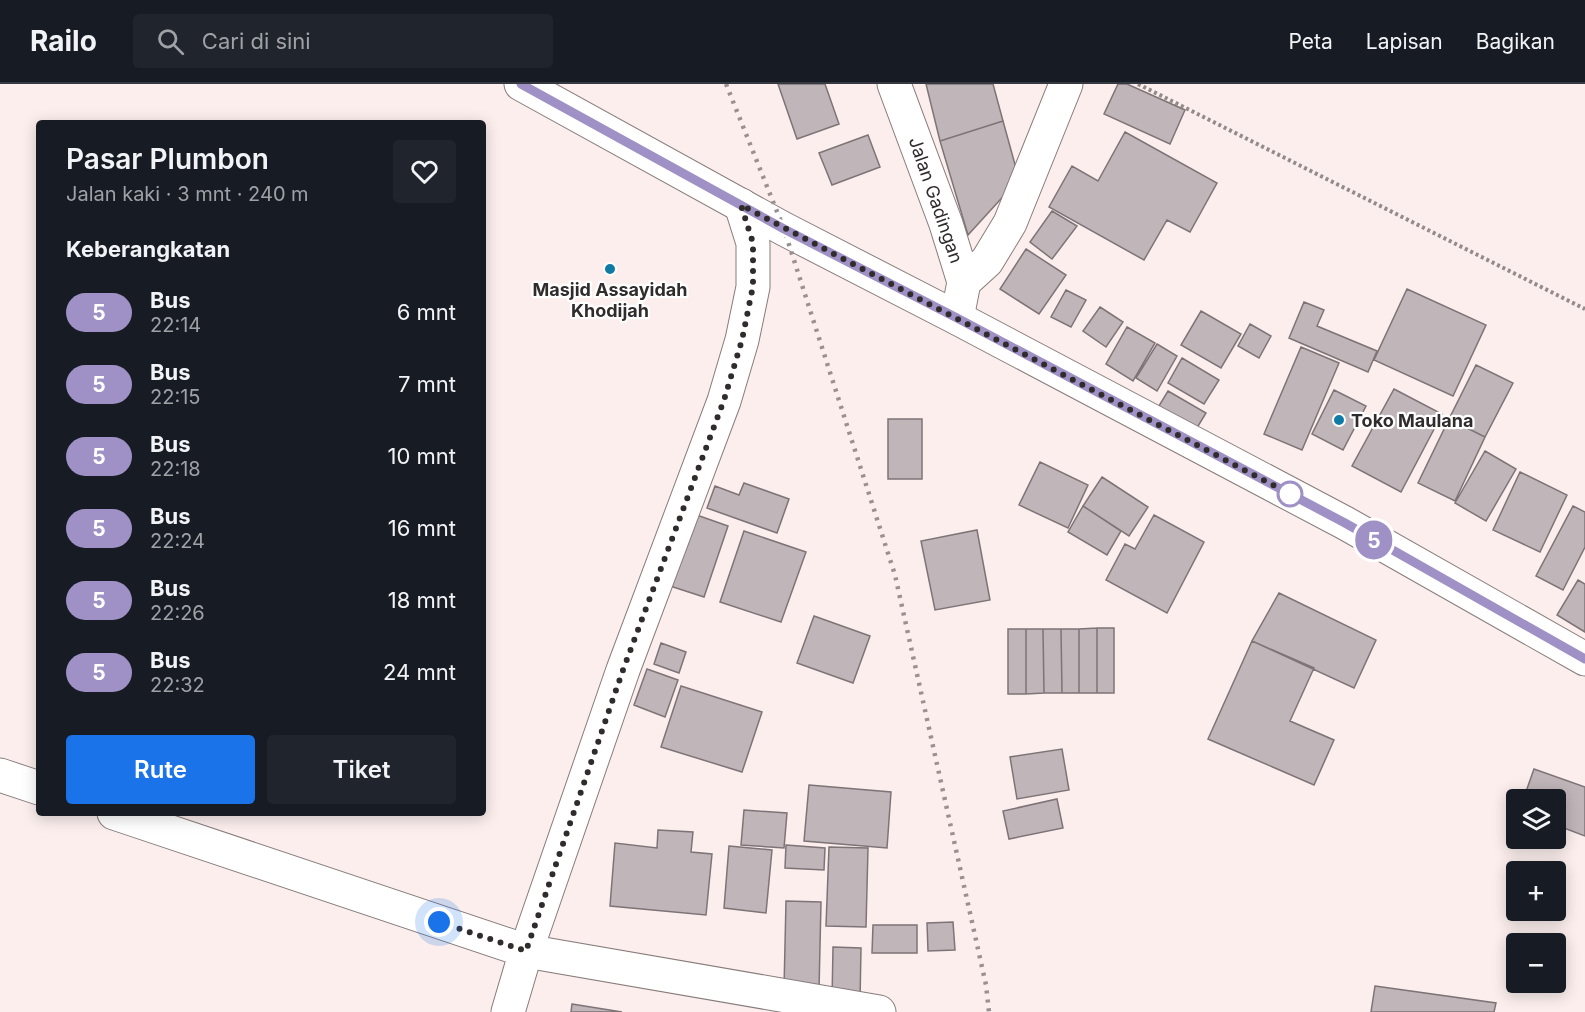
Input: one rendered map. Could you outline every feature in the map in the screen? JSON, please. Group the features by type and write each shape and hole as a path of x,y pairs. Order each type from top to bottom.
{"street":[{"path":"521,84 741,205 1345,523 1585,658"},
{"name":"Jalan Gadingan","path":"894,84 946,224 964,282 957,318"},
{"path":"964,282 987,261 1010,223 1066,84"},
{"path":"508,1012 526,951 623,670 724,400 742,340 753,286 753,243 741,205"},
{"path":"0,775 36,787"},
{"path":"123,816 526,951 879,1012"}],"path":[{"path":"1138,84 1585,309"}],"building":[{"path":"778,84 825,84 839,124 797,139"},
{"path":"926,84 993,84 1003,121 940,141"},
{"path":"1118,84 1127,84 1185,110 1170,144 1104,114"},
{"path":"1003,121 1019,179 968,235 940,141"},
{"path":"1125,132 1217,183 1190,232 1167,220 1144,260 1049,207 1072,166 1098,181"},
{"path":"868,135 880,167 832,185 819,153"},
{"path":"1052,211 1077,226 1052,259 1030,242"},
{"path":"1026,249 1066,275 1039,314 1000,289"},
{"path":"1407,289 1486,325 1453,396 1374,360"},
{"path":"1066,290 1086,300 1071,327 1051,317"},
{"path":"1304,302 1324,310 1317,326 1377,351 1368,372 1289,338"},
{"path":"1100,307 1123,322 1106,347 1083,331"},
{"path":"1201,311 1241,334 1221,368 1181,345"},
{"path":"1250,324 1271,336 1259,358 1238,346"},
{"path":"1127,327 1155,343 1133,381 1106,364"},
{"path":"1157,344 1177,356 1157,391 1136,378"},
{"path":"1301,347 1339,363 1302,450 1264,434"},
{"path":"1182,358 1219,380 1204,404 1168,383"},
{"path":"1476,365 1513,383 1485,437 1449,419"},
{"path":"1394,389 1442,414 1401,492 1352,466"},
{"name":"Toko Maulana","path":"1334,390 1366,406 1343,450 1312,434"},
{"path":"1168,391 1206,413 1192,436 1154,414"},
{"path":"888,419 922,419 922,479 888,479"},
{"path":"1449,419 1485,437 1455,501 1418,483"},
{"path":"1485,451 1516,469 1486,521 1455,503"},
{"path":"1040,462 1088,485 1068,528 1019,505"},
{"path":"1520,472 1567,495 1540,552 1493,530"},
{"path":"1102,477 1148,507 1129,536 1083,506"},
{"path":"744,483 789,499 777,533 707,508 715,486 739,495"},
{"path":"1083,506 1121,531 1107,555 1068,532"},
{"path":"1573,506 1585,512 1585,547 1563,590 1536,576"},
{"path":"691,513 728,526 704,597 667,585"},
{"path":"1154,515 1204,542 1167,613 1106,580 1125,544 1135,549"},
{"path":"977,530 990,600 935,610 921,541"},
{"path":"744,531 806,552 781,622 720,602"},
{"path":"1578,580 1585,584 1585,632 1557,615"},
{"path":"1279,593 1376,640 1354,688 1252,641"},
{"path":"814,616 870,636 853,683 797,663"},
{"path":"1097,628 1097,693 1079,693 1079,629"},
{"path":"1097,628 1114,628 1114,693 1097,693"},
{"path":"1008,629 1026,629 1026,694 1008,694"},
{"path":"1026,629 1043,629 1044,693 1026,694"},
{"path":"1043,629 1061,629 1062,693 1044,693"},
{"path":"1061,629 1079,629 1079,693 1062,693"},
{"path":"1252,641 1314,668 1290,721 1334,740 1314,785 1208,739"},
{"path":"661,643 686,652 679,673 654,664"},
{"path":"647,669 678,680 665,717 634,705"},
{"path":"681,686 762,712 742,772 661,747"},
{"path":"1062,749 1069,790 1017,799 1010,757"},
{"path":"1534,769 1585,787 1585,836 1566,829 1566,789 1527,789"},
{"path":"809,785 891,792 887,848 804,841"},
{"path":"1057,799 1063,828 1009,839 1003,811"},
{"path":"744,810 787,813 784,848 741,845"},
{"path":"658,830 693,832 691,852 712,854 706,915 610,906 615,843 657,848"},
{"path":"786,845 825,848 824,870 785,868"},
{"path":"729,846 772,850 766,913 724,908"},
{"path":"829,847 868,848 866,927 826,926"},
{"path":"786,901 821,902 819,990 784,989"},
{"path":"953,922 955,950 928,951 927,923"},
{"path":"873,925 917,925 917,953 872,953"},
{"path":"833,947 861,948 860,1001 832,1000"},
{"path":"1375,986 1496,1003 1494,1012 1371,1012"},
{"path":"572,1004 622,1012 571,1012"}],"railway":[{"path":"726,84 784,229 895,575 986,985 989,1012"}],"bus line":[{"name":"5","path":"521,84 784,229 1345,523 1585,659"}],"place":[{"name":"Masjid Assayidah Khodijah","path":"610,269"},
{"name":"Toko Maulana","path":"1339,420"}],"route":[{"path":"439,922 526,951 623,670 724,400 742,340 753,286 753,243 741,205 1290,494"}]}
